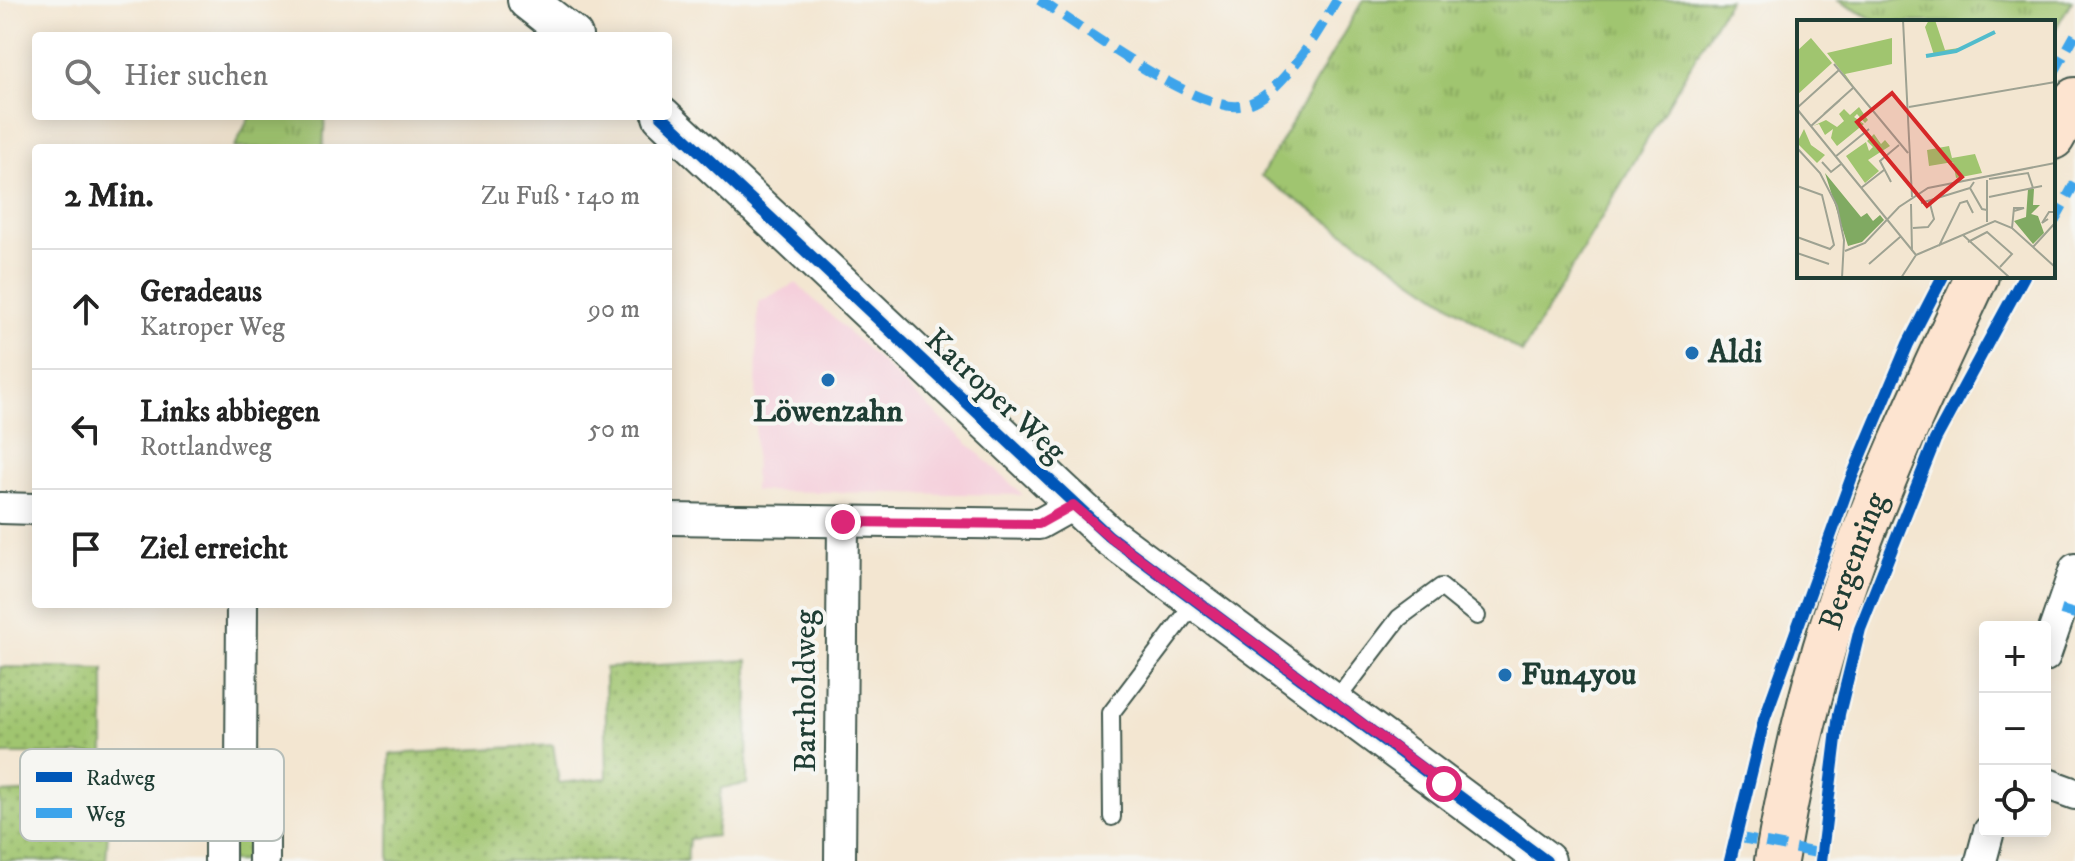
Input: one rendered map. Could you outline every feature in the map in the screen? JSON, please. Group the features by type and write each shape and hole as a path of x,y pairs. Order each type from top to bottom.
{"main road":[{"path":"2055,134 2075,99"},
{"name":"Bergenring","path":"1776,861 1799,744 1847,577 1900,442 1976,278"}],"street":[{"path":"527,0 568,32"},
{"name":"Katroper Weg","path":"666,120 1073,505 1196,601 1546,861"},
{"path":"672,519 1039,524 1073,505"},
{"path":"0,508 32,509"},
{"name":"Bartholdweg","path":"840,861 843,522"},
{"path":"2051,639 2075,569"},
{"path":"241,749 242,608"},
{"path":"2051,785 2075,794"},
{"path":"1981,861 1987,837"}],"lane":[{"path":"1334,703 1399,618 1441,587 1477,616"},
{"path":"1112,817 1111,713 1196,601"}],"shaded area":[{"name":"Löwenzahn","path":"796,283 1023,495 754,491 758,302"}],"green space":[{"path":"1363,0 1729,0 1522,353 1261,176"},
{"path":"1837,0 2072,0 2055,30 2055,20 1874,20"},
{"path":"248,120 325,120 323,144 236,144"},
{"path":"748,660 747,784 721,788 716,836 689,839 687,861 389,861 390,754 553,745 559,783 607,778 605,668"},
{"path":"0,667 104,669 104,749 20,749 20,754 0,754"},
{"path":"20,792 20,841 107,841 106,861 0,861 0,793"},
{"path":"231,841 248,841 248,861 231,861"}],"marked path":[{"path":"1039,0 1167,81 1219,104 1239,106 1254,102 1282,79 1308,46 1337,0"},
{"path":"2055,70 2075,35"},
{"path":"2055,219 2075,183"},
{"path":"2061,610 2075,614"},
{"path":"1736,837 1822,854"}],"cycle path":[{"path":"666,120 1109,536 1546,861"},
{"path":"1730,861 1764,720 1851,479 1908,344 1942,278"},
{"path":"1821,861 1839,714 1860,629 1935,440 2023,278"}],"place":[{"name":"Aldi","path":"1692,353"},
{"name":"Löwenzahn","path":"828,380"},
{"name":"Fun4you","path":"1505,675"}],"route":[{"path":"843,522 1039,524 1073,505 1109,536 1444,784"}]}
